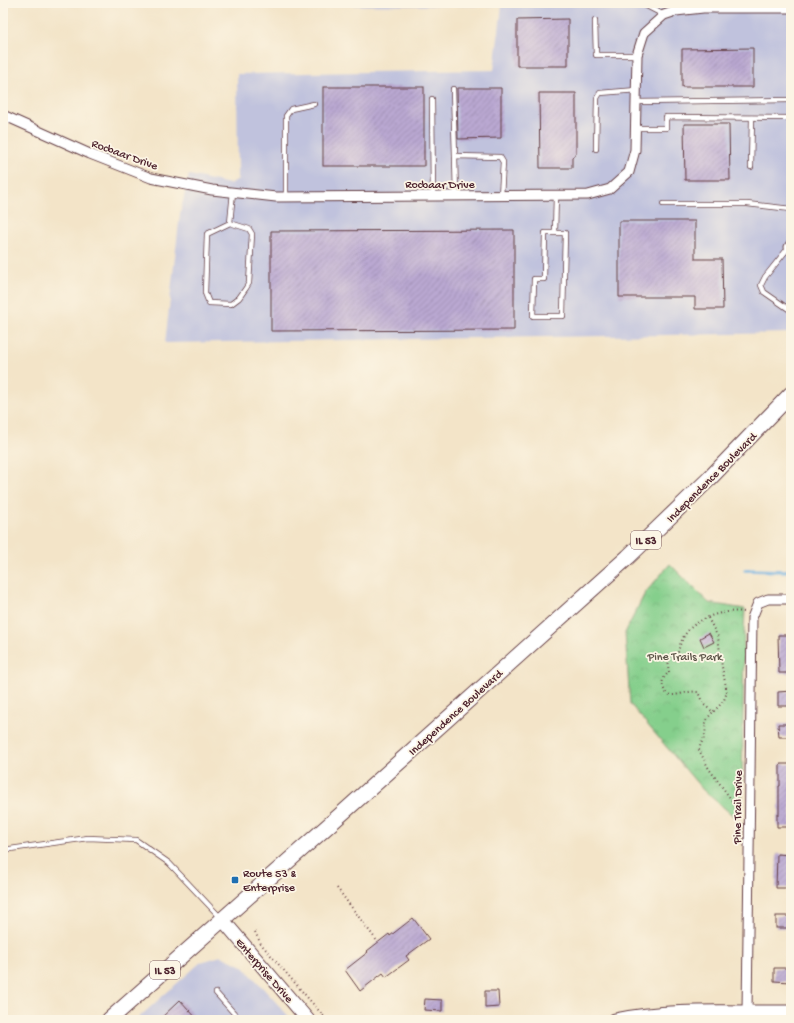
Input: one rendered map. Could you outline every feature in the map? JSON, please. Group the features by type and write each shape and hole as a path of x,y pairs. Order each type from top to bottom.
{"main road":[{"name":"Independence Boulevard","path":"109,1020 628,557 709,479 791,394"}],"street":[{"path":"664,14 704,8 751,5 791,8"},
{"name":"Rocbaar Drive","path":"3,115 90,154 151,178 212,190 286,197 588,195 610,189 629,172 635,150 637,55 644,33 664,14"},
{"name":"Pine Trail Drive","path":"747,1013 752,618 758,604 768,599 791,599"},
{"name":"Enterprise Drive","path":"222,919 308,1020"},
{"path":"616,1020 639,1015 691,1012 791,1012"}],"lane":[{"path":"643,3 664,14"},
{"path":"595,21 596,55 637,55"},
{"path":"453,88 456,196"},
{"path":"596,149 597,98 600,93 637,90"},
{"path":"432,99 433,196"},
{"path":"636,102 791,100"},
{"path":"286,197 286,116 291,109 314,104"},
{"path":"635,128 666,128 666,117 791,118"},
{"path":"751,167 752,118"},
{"path":"455,156 500,157 503,162 501,196"},
{"path":"230,223 233,192"},
{"path":"556,195 556,233"},
{"path":"663,204 747,204 791,209"},
{"path":"230,223 249,229 252,234 249,283 239,298 231,304 209,303 206,293 207,234 230,223"},
{"path":"545,233 556,233 565,233 563,316 533,316 534,279 544,279 545,233"},
{"path":"790,246 765,277 761,285 764,292 790,310"},
{"path":"3,850 88,838 136,840 169,863 222,919"},
{"path":"216,993 240,1020"}],"path":[{"path":"712,712 703,704 698,692 690,692 676,696 665,692 662,684 664,677 669,672 669,660 672,654 678,652 681,640 687,632 698,623 716,614 728,611 745,613"},
{"path":"708,618 718,637 727,692 724,700 707,718 705,733 699,750 709,769 740,811"},
{"path":"337,888 377,941"},
{"path":"255,932 261,944 327,1020"}],"shaded area":[{"path":"263,3 791,3 791,333 165,343 180,214 189,175 230,184 238,179 237,74 494,70 502,6 263,5"},
{"path":"221,956 243,966 292,1020 136,1020 201,962"}],"green space":[{"name":"Pine Trails Park","path":"670,564 709,603 745,609 742,803 736,818 703,790 630,704 625,633 645,593"}],"building":[{"path":"568,19 568,66 517,66 517,20"},
{"path":"753,48 753,87 682,87 682,49"},
{"path":"323,87 424,87 424,166 323,166"},
{"path":"457,88 501,88 501,138 458,139"},
{"path":"539,93 576,93 576,154 572,157 572,168 540,168"},
{"path":"684,124 729,124 730,180 685,180"},
{"path":"619,221 695,221 695,259 722,259 723,309 695,309 695,297 619,297"},
{"path":"514,230 514,330 271,331 271,231"},
{"path":"709,633 714,642 704,647 700,638"},
{"path":"778,635 791,635 791,673 779,673"},
{"path":"791,691 791,706 778,706 778,692"},
{"path":"778,724 791,724 791,737 779,737"},
{"path":"780,764 791,764 791,827 777,827 777,815 779,815"},
{"path":"777,854 791,855 791,888 776,888"},
{"path":"776,916 791,916 791,928 776,928"},
{"path":"413,918 429,939 406,956 409,960 386,977 383,973 360,991 345,970 389,934 390,936"},
{"path":"774,968 791,968 791,982 774,981"},
{"path":"485,991 498,991 499,1007 485,1008"},
{"path":"425,999 442,1000 442,1011 424,1010"},
{"path":"180,1000 198,1020 159,1020"}],"waterway":[{"path":"745,570 791,571"}],"place":[{"name":"Route 53 & Enterprise","path":"235,880"}]}
